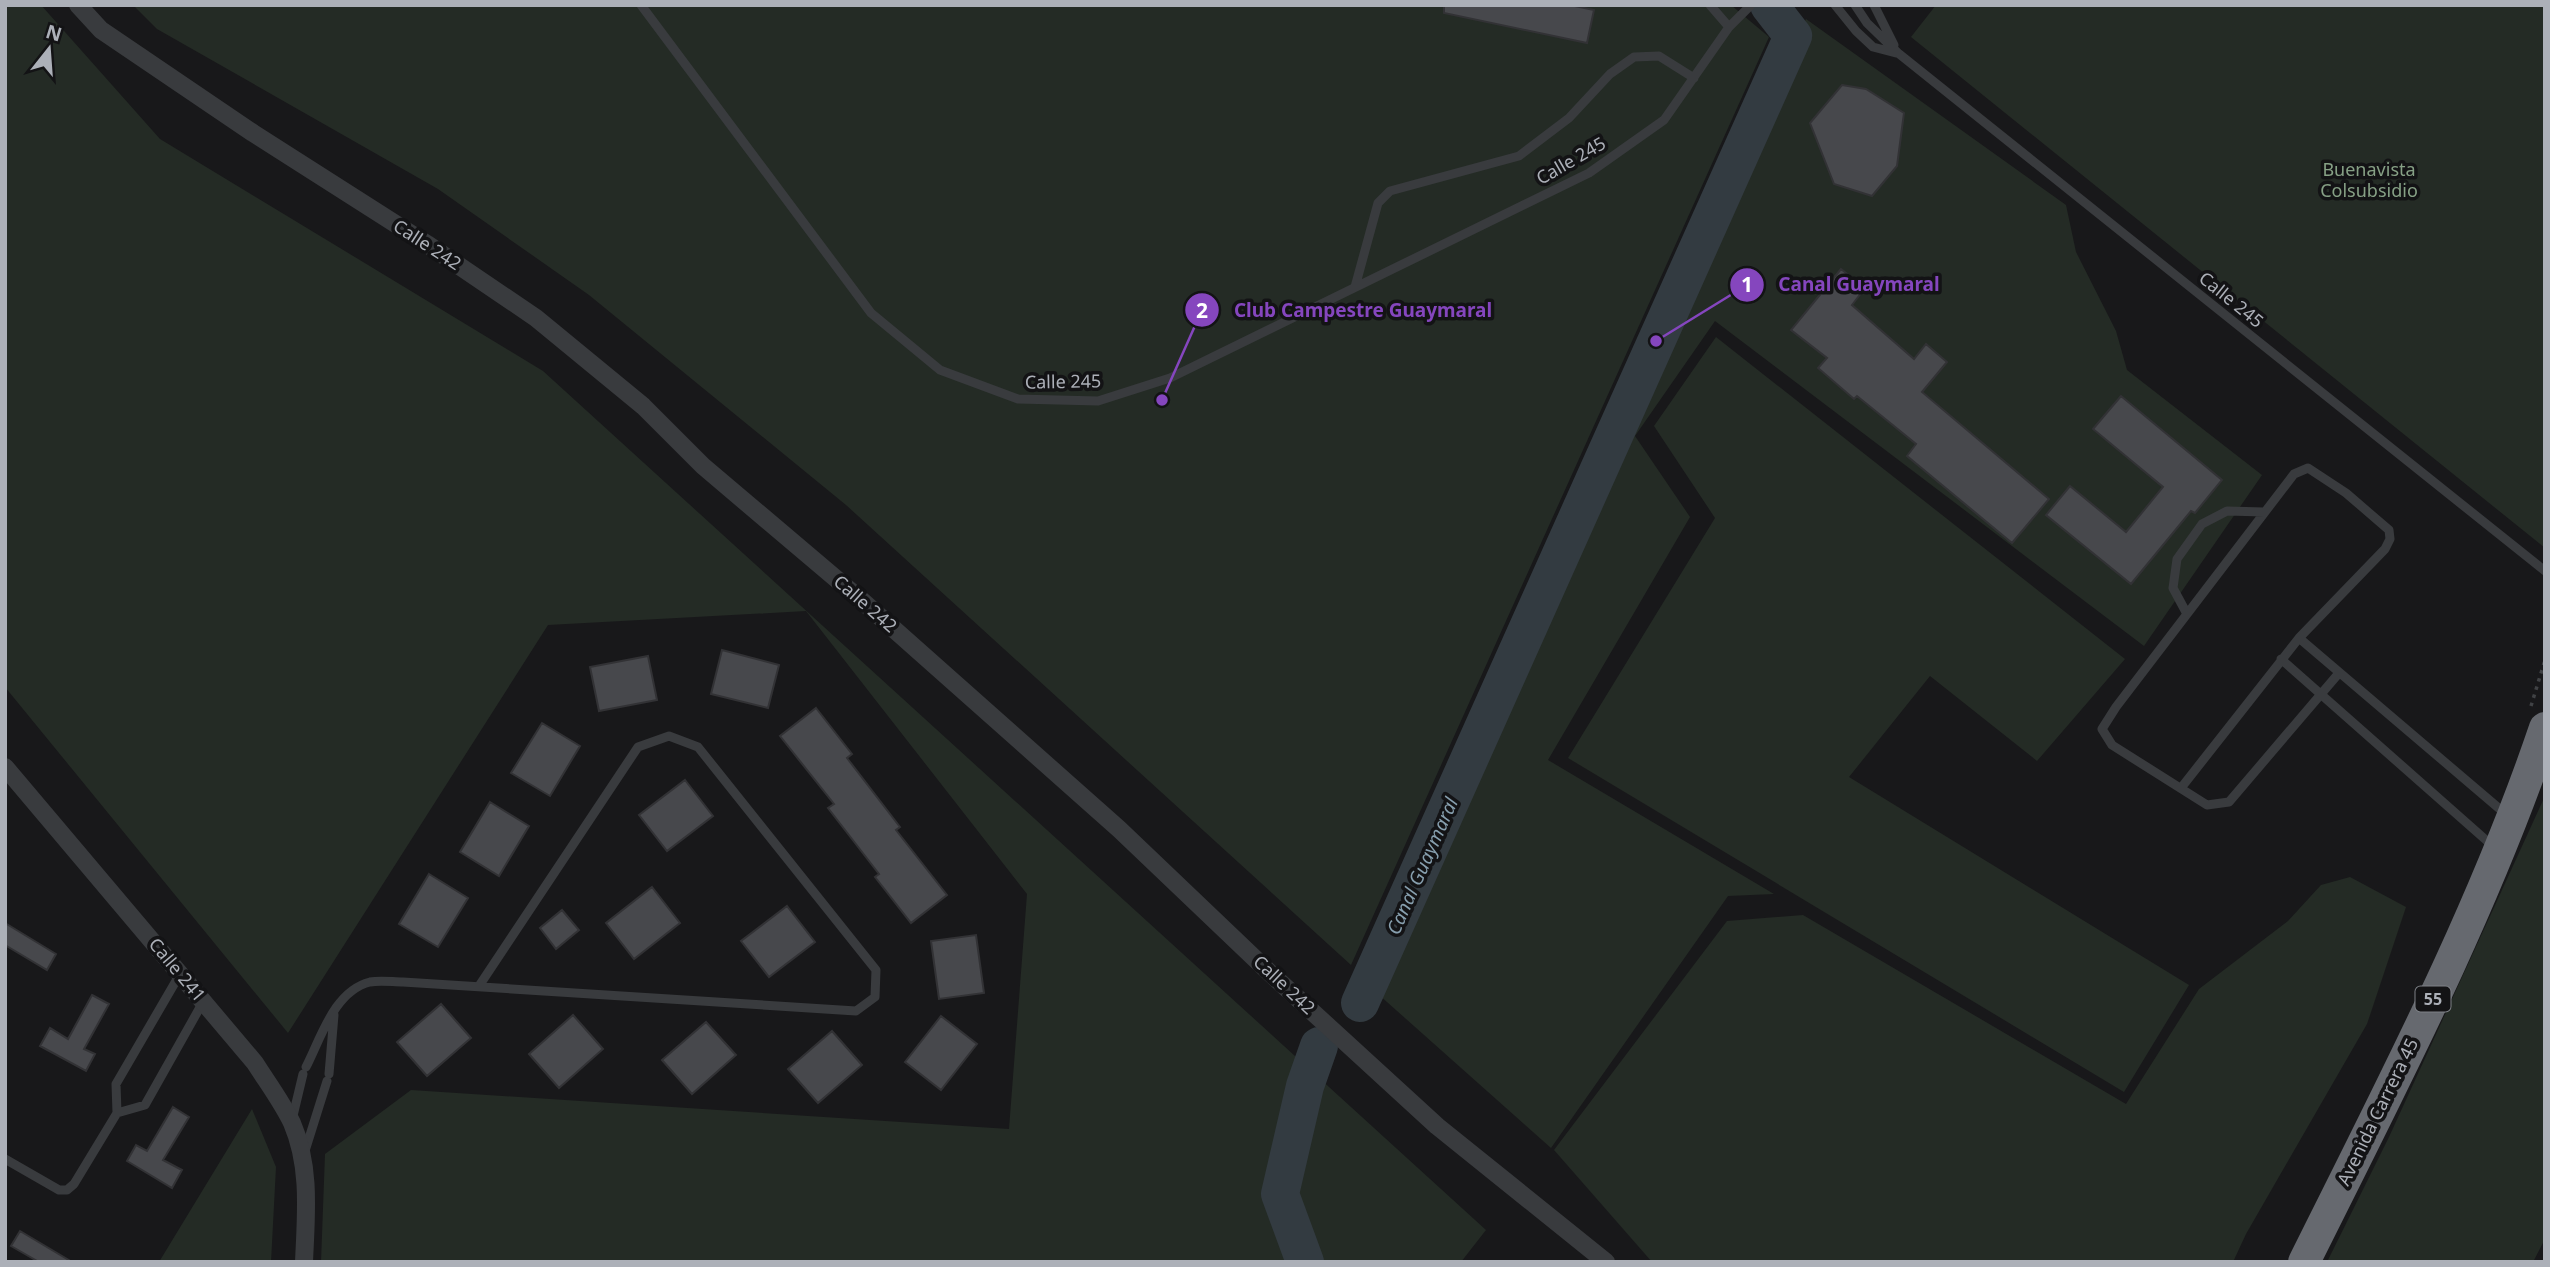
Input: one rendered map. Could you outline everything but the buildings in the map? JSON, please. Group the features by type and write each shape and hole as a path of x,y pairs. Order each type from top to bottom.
{"highway":[{"name":"Avenida Carrera 45","path":"2304,1262 2424,1018 2500,853 2545,728"}],"street":[{"name":"Calle 242","path":"78,5 101,30 536,318 643,406 702,466 860,599 1119,829 1270,973 1437,1126 1606,1262"},
{"name":"Calle 241","path":"5,767 255,1063 291,1122 303,1156 307,1196 303,1262"}],"lane":[{"name":"Calle 245","path":"641,5 871,313 940,370 1018,399 1098,401 1170,377 1589,173 1664,121 1729,27 1751,5"},
{"path":"1710,5 1729,27"},
{"name":"Calle 245","path":"1835,5 1873,47 1898,53"},
{"name":"Calle 245","path":"1855,5 1867,23 1898,53 2545,570"},
{"name":"Calle 245","path":"1874,5 1898,53"},
{"path":"1355,287 1378,203 1390,191 1519,156 1569,118 1611,74 1634,57 1659,56 1694,78"},
{"path":"2181,788 2281,659 2385,549 2390,539 2389,530 2346,494 2308,468 2294,474 2264,512 2102,729 2112,745 2207,805 2229,802 2339,673"},
{"path":"2187,614 2173,588 2177,559 2202,524 2227,511 2264,512"},
{"path":"2299,638 2512,820"},
{"path":"2281,659 2500,853"},
{"path":"291,1122 304,1071 335,1010 348,992 370,982 478,986 856,1011 875,997 876,970 698,747 669,736 638,747 478,986"},
{"path":"5,1159 59,1190 67,1190 74,1184 117,1113 116,1084 180,974"},
{"path":"117,1113 145,1105 203,1002"},
{"path":"303,1156 328,1078 335,1010"}],"green space":[{"path":"5,5 41,5 160,139 543,371 1486,1230 1461,1262 321,1262 325,1154 411,1090 1009,1129 1027,894 806,611 548,625 288,1033 5,687"},
{"path":"133,5 1731,5 1769,37 1351,965 846,505 589,295 438,189 157,29"},
{"name":"Buenavista Colsubsidio","path":"1936,5 2545,5 2545,548 1911,37"},
{"path":"1806,19 2066,205 2076,252 2116,331 2127,370 2262,475 2144,646 1715,321 1635,436 1690,517 1548,760 1774,894 1728,896 1551,1148 1360,978"},
{"path":"1716,337 2125,659 2037,761 1930,676 1849,777 2189,985 2124,1092 1568,758 1715,518 1654,426"},
{"path":"2545,796 2545,1239 2533,1262 2327,1262 2389,1137"},
{"path":"2350,877 2406,907 2367,1024 2246,1234 2233,1262 1652,1262 1554,1150 1727,921 1803,915 2126,1104 2199,989 2288,921 2321,885"},
{"path":"252,1109 276,1167 271,1262 159,1262"}],"waterway":[{"name":"Canal Guaymaral","path":"1360,1003 1793,36 1769,5"},
{"name":"Canal Guaymaral","path":"1305,1262 1280,1194 1305,1086 1319,1046"}],"place":[{"name":"Canal Guaymaral","path":"1656,341"},
{"name":"Club Campestre Guaymaral","path":"1162,400"}]}
